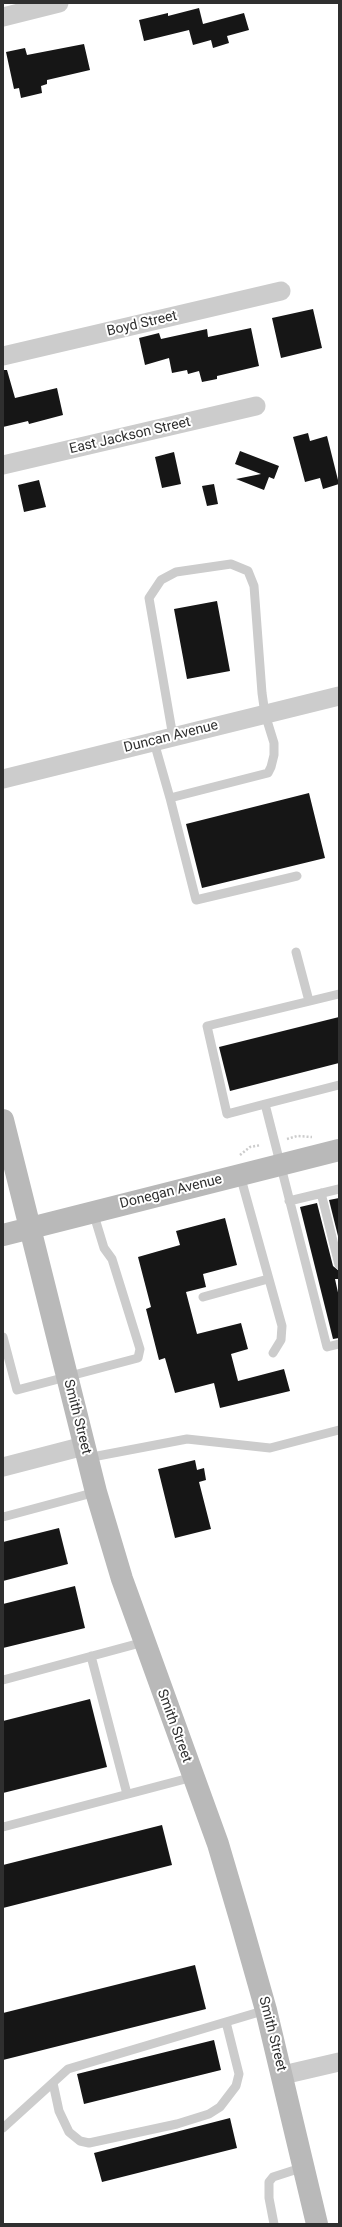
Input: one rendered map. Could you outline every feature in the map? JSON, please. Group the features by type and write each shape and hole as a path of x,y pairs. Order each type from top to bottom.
{"street":[{"path":"3,17 59,3"},
{"name":"Boyd Street","path":"3,356 281,291"},
{"name":"East Jackson Street","path":"3,465 256,406"},
{"name":"Duncan Avenue","path":"3,779 339,696"},
{"name":"Smith Street","path":"3,1120 96,1492 122,1579 220,1851 266,2010 283,2075 317,2224"},
{"name":"Donegan Avenue","path":"3,1235 339,1150"},
{"path":"3,1467 85,1452"},
{"path":"283,2075 339,2062"}],"lane":[{"path":"170,798 268,773 274,755 274,743 265,714 260,672 254,586 248,571 231,564 176,572 161,580 149,598 173,737"},
{"path":"154,742 196,900 297,876"},
{"path":"296,952 309,1001"},
{"path":"339,994 207,1026 227,1114 339,1085"},
{"path":"265,1104 279,1165 327,1348 339,1344"},
{"path":"240,1175 282,1326 281,1340 273,1353"},
{"path":"289,1201 339,1188"},
{"path":"321,1193 339,1265"},
{"path":"3,1337 17,1390 134,1360 140,1354 112,1259 104,1248 93,1212"},
{"path":"203,1297 268,1278"},
{"path":"85,1452 187,1439 270,1448 339,1430"},
{"path":"3,1517 96,1492"},
{"path":"3,1680 144,1642"},
{"path":"91,1656 127,1794"},
{"path":"3,1827 193,1777"},
{"path":"3,2128 68,2069 266,2010"},
{"path":"53,2083 59,2111 69,2132 80,2141 89,2143 177,2124 209,2114 220,2107 236,2086 239,2074 226,2022"},
{"path":"274,2224 269,2198 269,2182 273,2177 304,2167"}],"path":[{"path":"287,1139 297,1136 313,1137"}],"building":[{"path":"199,8 203,24 244,13 249,30 227,36 229,43 213,48 211,40 193,45 189,30 144,41 139,20 168,13 168,16"},
{"path":"84,44 90,70 47,80 47,84 41,86 42,93 21,98 19,88 14,89 6,52 25,48 27,55"},
{"path":"313,309 322,348 281,358 272,318"},
{"path":"251,328 259,366 217,376 217,379 202,382 199,371 188,374 187,370 172,373 169,358 145,365 139,338 159,333 161,339 207,329 208,337"},
{"path":"3,370 7,370 15,398 57,388 63,415 29,424 28,421 3,427"},
{"path":"308,433 310,441 327,436 339,484 323,489 320,478 305,482 293,437"},
{"path":"240,451 279,466 274,479 269,477 264,490 236,479 261,474 235,464"},
{"path":"174,452 181,484 162,488 155,457"},
{"path":"39,480 46,507 24,512 18,485"},
{"path":"214,484 218,504 207,506 202,486"},
{"path":"217,601 230,671 187,679 174,609"},
{"path":"309,793 325,858 202,888 186,824"},
{"path":"339,1017 339,1063 230,1091 219,1047"},
{"path":"339,1198 339,1240 329,1200"},
{"path":"317,1203 333,1266 339,1271 339,1279 335,1279 339,1297 339,1338 333,1339 300,1207"},
{"path":"225,1218 237,1265 203,1274 206,1287 186,1292 197,1334 241,1323 248,1349 231,1354 238,1381 284,1369 290,1391 220,1408 214,1383 175,1393 165,1358 159,1360 146,1309 151,1307 138,1257 180,1245 176,1231"},
{"path":"195,1460 197,1470 204,1468 206,1480 199,1482 211,1529 175,1538 158,1469"},
{"path":"59,1528 68,1564 3,1581 3,1542"},
{"path":"75,1586 85,1628 3,1648 3,1604"},
{"path":"90,1699 107,1767 3,1793 3,1721"},
{"path":"162,1825 172,1865 3,1908 3,1865"},
{"path":"195,1965 206,2009 3,2060 3,2013"},
{"path":"214,2040 221,2070 84,2104 77,2074"},
{"path":"230,2118 237,2148 102,2182 94,2153"}]}
